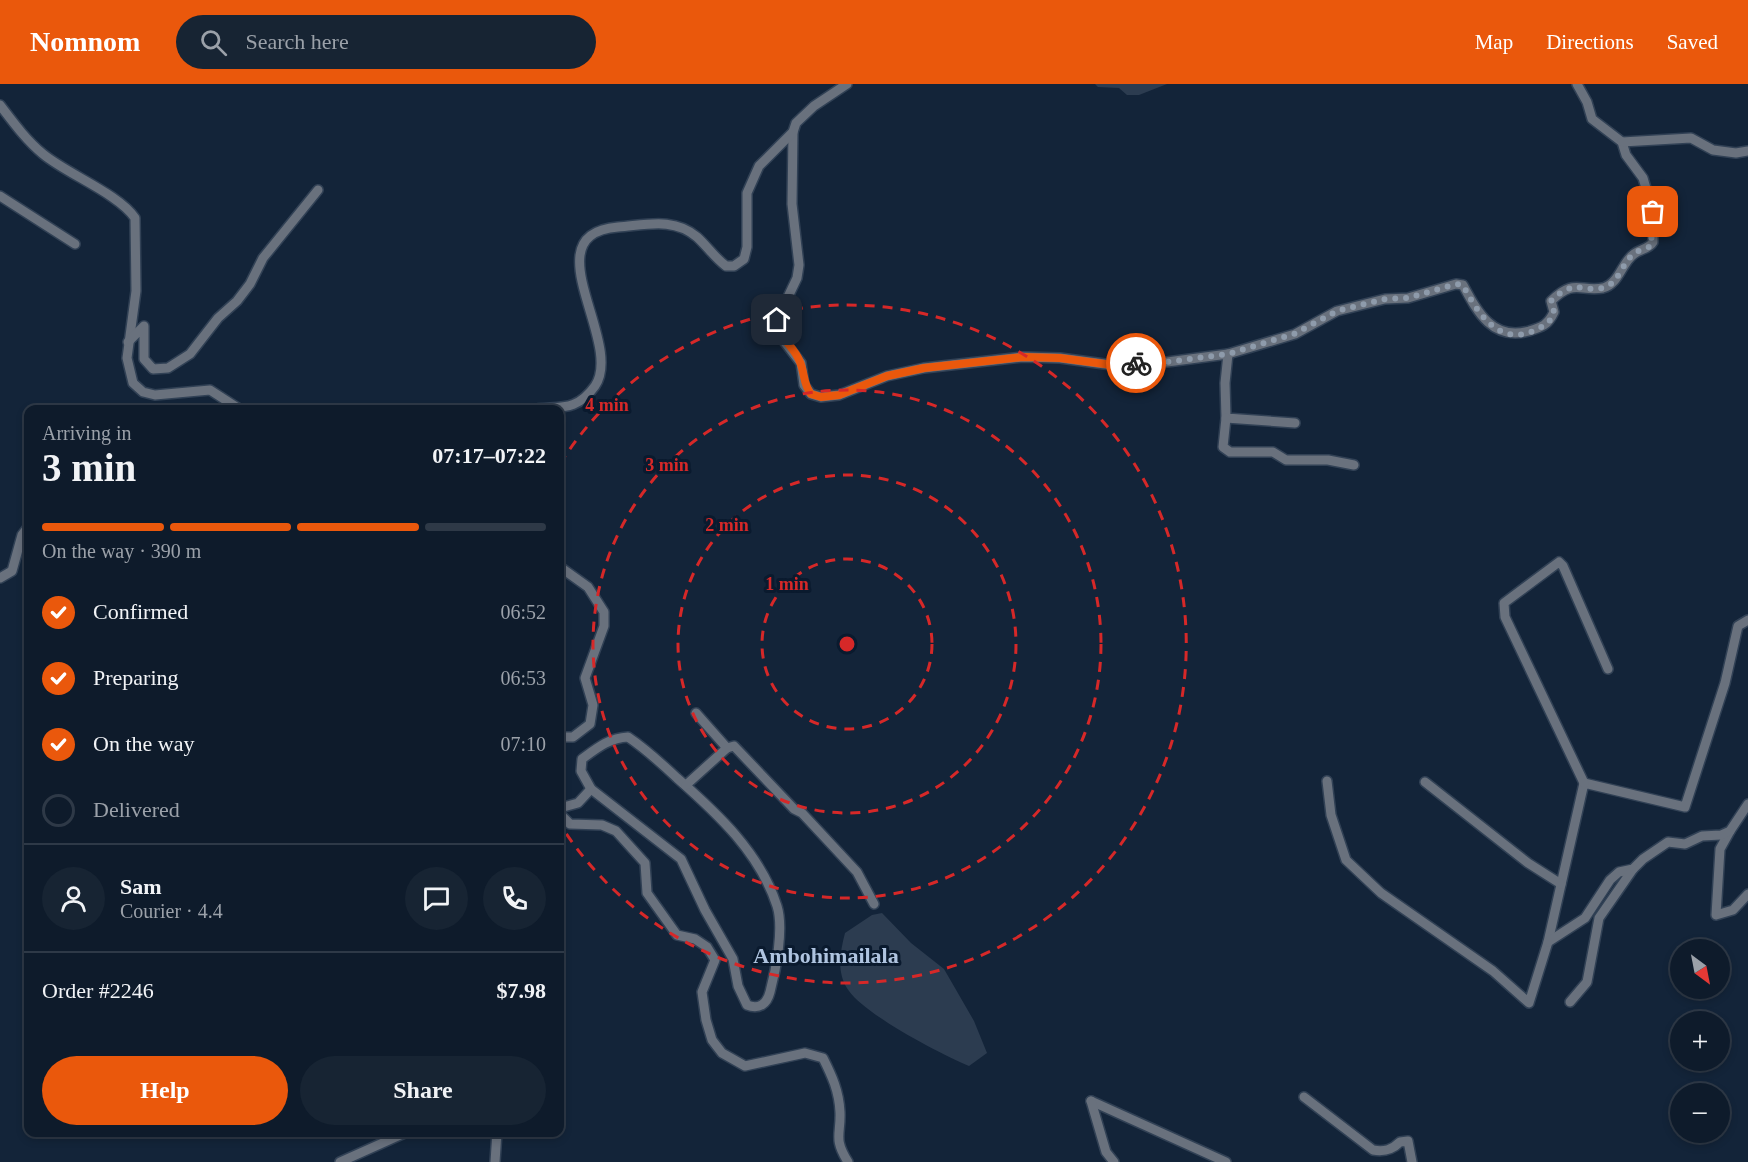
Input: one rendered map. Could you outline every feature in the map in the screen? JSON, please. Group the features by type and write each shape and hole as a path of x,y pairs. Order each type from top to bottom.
{"street":[{"path":"847,84 814,106 796,123 792,204 800,265 797,279 777,320 780,336 801,363 804,385 811,394 821,397 839,395 896,374 1023,357 1060,358 1112,365 1167,362 1228,354 1294,334 1337,311 1385,299 1408,298 1456,284 1463,285 1479,314 1491,327 1517,334 1544,326 1554,312 1551,301 1556,296 1576,286 1602,288 1613,282 1633,254 1651,246 1653,242 1653,212 1643,178 1630,161 1622,142 1592,119 1587,102 1577,84"},
{"path":"0,105 22,133 44,155 118,202 135,218 136,291 128,342 130,378 143,392 155,395 210,390 233,405"},
{"path":"564,407 569,407 586,396 598,379 600,351 580,270 580,252 587,238 605,228 669,223 688,231 726,266 739,264 744,259 747,247 745,213 751,180 759,166 794,132"},
{"path":"1622,142 1691,138 1713,150 1748,152"},
{"path":"128,342 144,326 144,359 153,369 168,368 190,354 218,318 237,301 263,258 318,190"},
{"path":"0,196 75,244"},
{"path":"1228,354 1223,447 1230,452 1273,452 1286,460 1328,460 1354,465"},
{"path":"1226,418 1295,423"},
{"path":"0,578 12,571 24,532"},
{"path":"1327,781 1331,815 1346,860 1381,893 1493,971 1529,1003 1548,942 1584,783 1505,617 1504,603 1559,562 1563,566 1608,669"},
{"path":"564,570 588,587 604,612 604,626 585,678 593,705 591,724 573,737 564,737"},
{"path":"1584,783 1684,807 1725,683 1737,626 1748,620"},
{"path":"696,713 727,748"},
{"path":"628,737 642,746 686,785 742,841 764,877 778,908 780,932 772,982 767,1000 761,1006 753,1008 747,1005 738,986 733,959 705,910 681,859 591,789 581,771 582,759 613,738 628,737"},
{"path":"686,785 727,748 734,746 794,809 802,813 857,872 874,904"},
{"path":"1425,782 1528,863 1561,884"},
{"path":"564,807 578,803 591,789"},
{"path":"1748,804 1720,849 1716,915 1733,910 1748,894"},
{"path":"564,818 570,824 602,825 616,831 645,862 647,893 677,935 695,939 713,953 715,960 702,992 712,1040 723,1053 745,1066 805,1053 823,1058 836,1082 840,1114 837,1136 848,1162"},
{"path":"1570,1002 1587,982 1599,918 1633,869 1643,859 1668,842 1685,844 1702,836 1721,836 1730,831"},
{"path":"1548,942 1585,918 1610,880 1619,872 1633,869"},
{"path":"1304,1097 1373,1150 1382,1152 1394,1148 1400,1142 1408,1141 1413,1162"},
{"path":"1114,1162 1106,1152 1091,1101 1227,1162"},
{"path":"340,1162 396,1137"},
{"path":"495,1162 497,1137"}],"shaded area":[{"path":"1095,84 1167,84 1139,95 1127,95 1119,88 1098,87"},
{"path":"882,913 911,943 944,969 974,1021 987,1053 969,1066 940,1053 887,1022 858,1001 845,984 840,963 845,933 872,915"}],"way so far":[{"path":"1136,363 1167,362 1228,354 1294,334 1337,311 1385,299 1408,298 1456,284 1463,285 1479,314 1491,327 1502,332 1517,334 1544,326 1549,322 1554,312 1551,301 1563,291 1576,286 1602,288 1613,282 1633,254 1651,246 1653,212"}],"district":[{"name":"Ambohimailala","path":"826,955"}],"route":[{"path":"777,320 780,336 801,363 804,385 811,394 821,397 839,395 887,376 924,368 990,363 1023,357 1060,358 1112,365 1136,363"}]}
